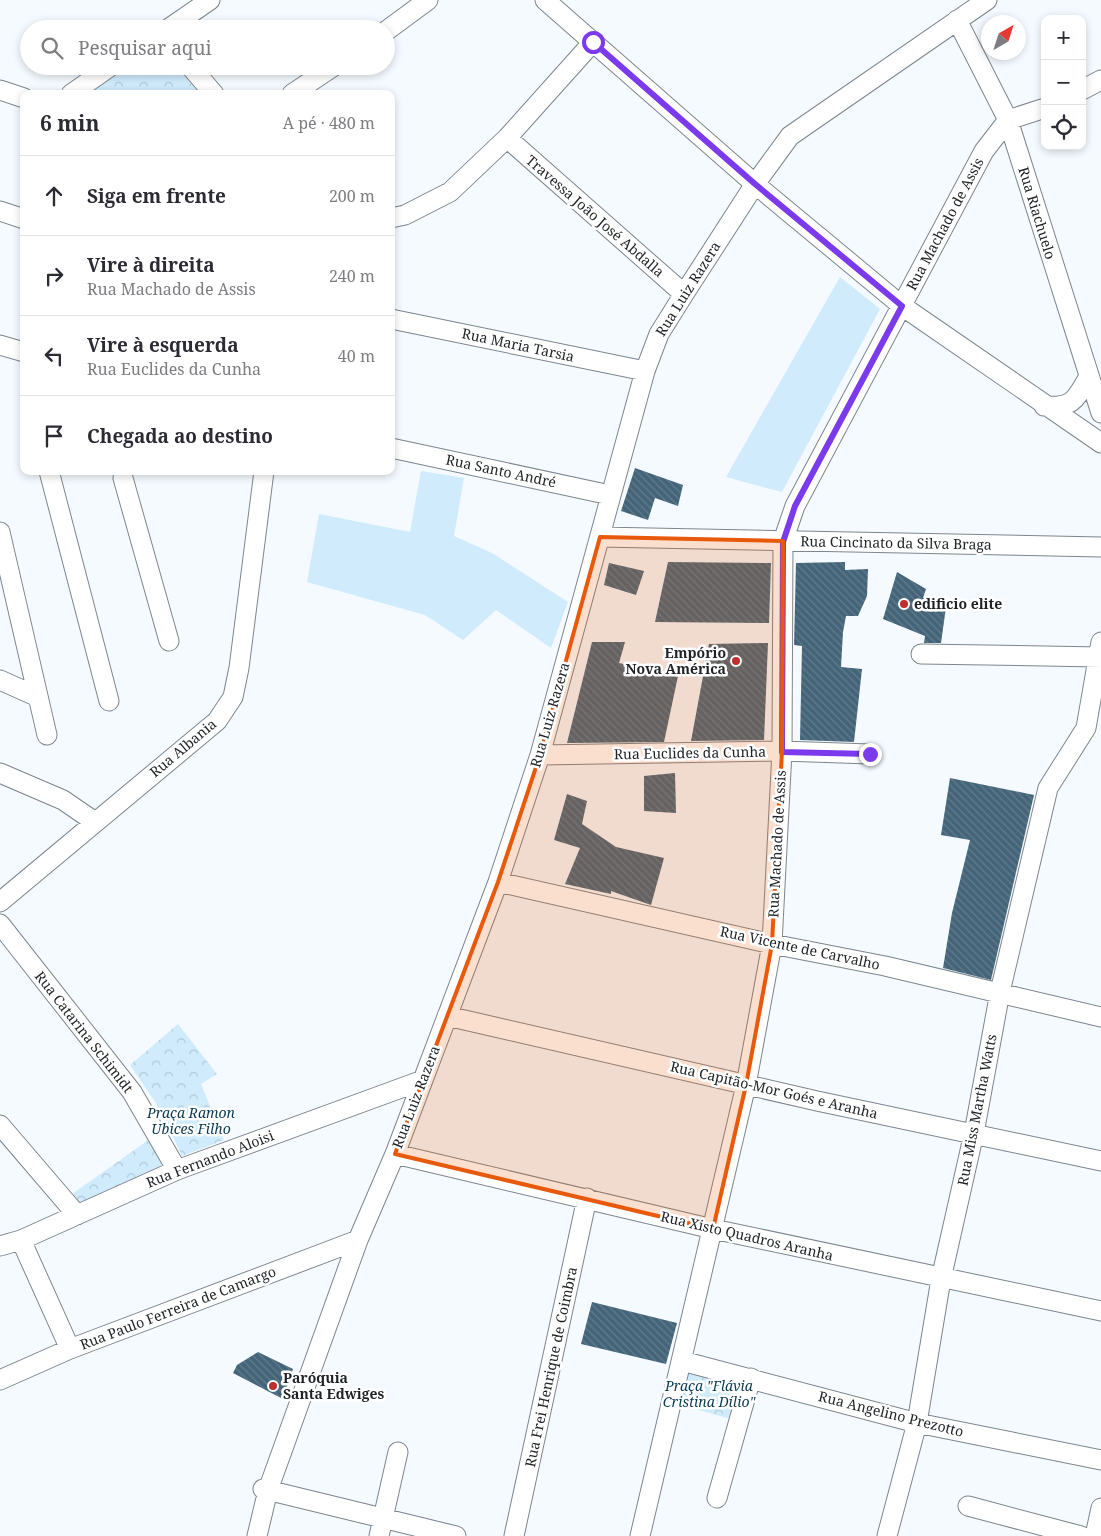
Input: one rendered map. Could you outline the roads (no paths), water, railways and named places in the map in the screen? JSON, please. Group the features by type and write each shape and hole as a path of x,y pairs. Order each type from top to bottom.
{"street":[{"path":"181,20 210,0"},
{"path":"395,24 428,0"},
{"path":"545,0 755,184 902,306 1044,406 1101,443"},
{"name":"Rua Luiz Razera","path":"257,1536 265,1490 358,1240 395,1154 498,882 540,755 645,370 659,334 755,184 790,136 987,0"},
{"name":"Rua Riachuelo","path":"957,20 1008,120 1088,378 1101,413"},
{"path":"395,217 405,215 450,192 507,138 593,42"},
{"path":"77,90 98,75"},
{"path":"198,75 211,90"},
{"path":"298,90 320,75"},
{"path":"1086,88 1101,80"},
{"path":"0,90 20,97"},
{"path":"1008,120 1041,109"},
{"name":"Rua Machado de Assis","path":"640,1536 746,1085 772,944 782,752 783,542 795,506 984,151 1008,120"},
{"name":"Travessa João José Abdalla","path":"507,138 684,294"},
{"path":"0,211 20,218"},
{"name":"Rua Maria Tarsia","path":"395,320 645,370"},
{"path":"0,345 20,351"},
{"path":"1044,406 1062,407 1067,404 1080,392 1088,378"},
{"name":"Rua Santo André","path":"395,449 610,495"},
{"path":"50,475 109,701"},
{"name":"Rua Albania","path":"0,902 217,721 232,697 239,668 263,475"},
{"path":"123,478 169,641"},
{"path":"0,532 47,735"},
{"name":"Rua Cincinato da Silva Braga","path":"600,537 1101,547"},
{"path":"921,654 1100,652"},
{"name":"Rua Miss Martha Watts","path":"887,1536 917,1423 941,1279 974,1133 1000,992 1048,788 1086,728 1100,652"},
{"path":"0,680 38,697"},
{"name":"Rua Euclides da Cunha","path":"540,755 782,752 870,754"},
{"path":"0,773 63,800 95,822"},
{"name":"Rua Vicente de Carvalho","path":"498,882 772,944 885,966 1101,1017"},
{"name":"Rua Catarina Schimidt","path":"0,924 132,1092 177,1170"},
{"name":"Rua Capitão-Mor Goés e Aranha","path":"447,1016 746,1085 1101,1161"},
{"name":"Rua Fernando Aloisi","path":"0,1246 21,1240 177,1170 423,1080"},
{"path":"0,1125 77,1215"},
{"name":"Rua Xisto Quadros Aranha","path":"395,1154 713,1229 941,1279 1101,1311"},
{"name":"Rua Frei Henrique de Coimbra","path":"514,1536 587,1198"},
{"path":"21,1240 70,1349"},
{"name":"Rua Paulo Ferreira de Camargo","path":"0,1380 70,1349 358,1240"},
{"path":"330,1251 344,1279"},
{"name":"Rua Angelino Prezotto","path":"682,1361 917,1423 1101,1460"},
{"path":"717,1498 751,1378"},
{"path":"379,1536 398,1452"},
{"path":"265,1490 456,1536"},
{"path":"968,1506 1081,1536"},
{"path":"1095,1536 1101,1508"}],"place":[{"name":"edificio elite","path":"904,604"},
{"name":"Empório Nova América","path":"736,661"},
{"name":"Paróquia Santa Edwiges","path":"273,1386"}],"park label":[{"name":"Praça Ramon Ubices Filho","path":"191,1122"},
{"name":"Praça \"Flávia Cristina Dílio\"","path":"709,1394"}]}
